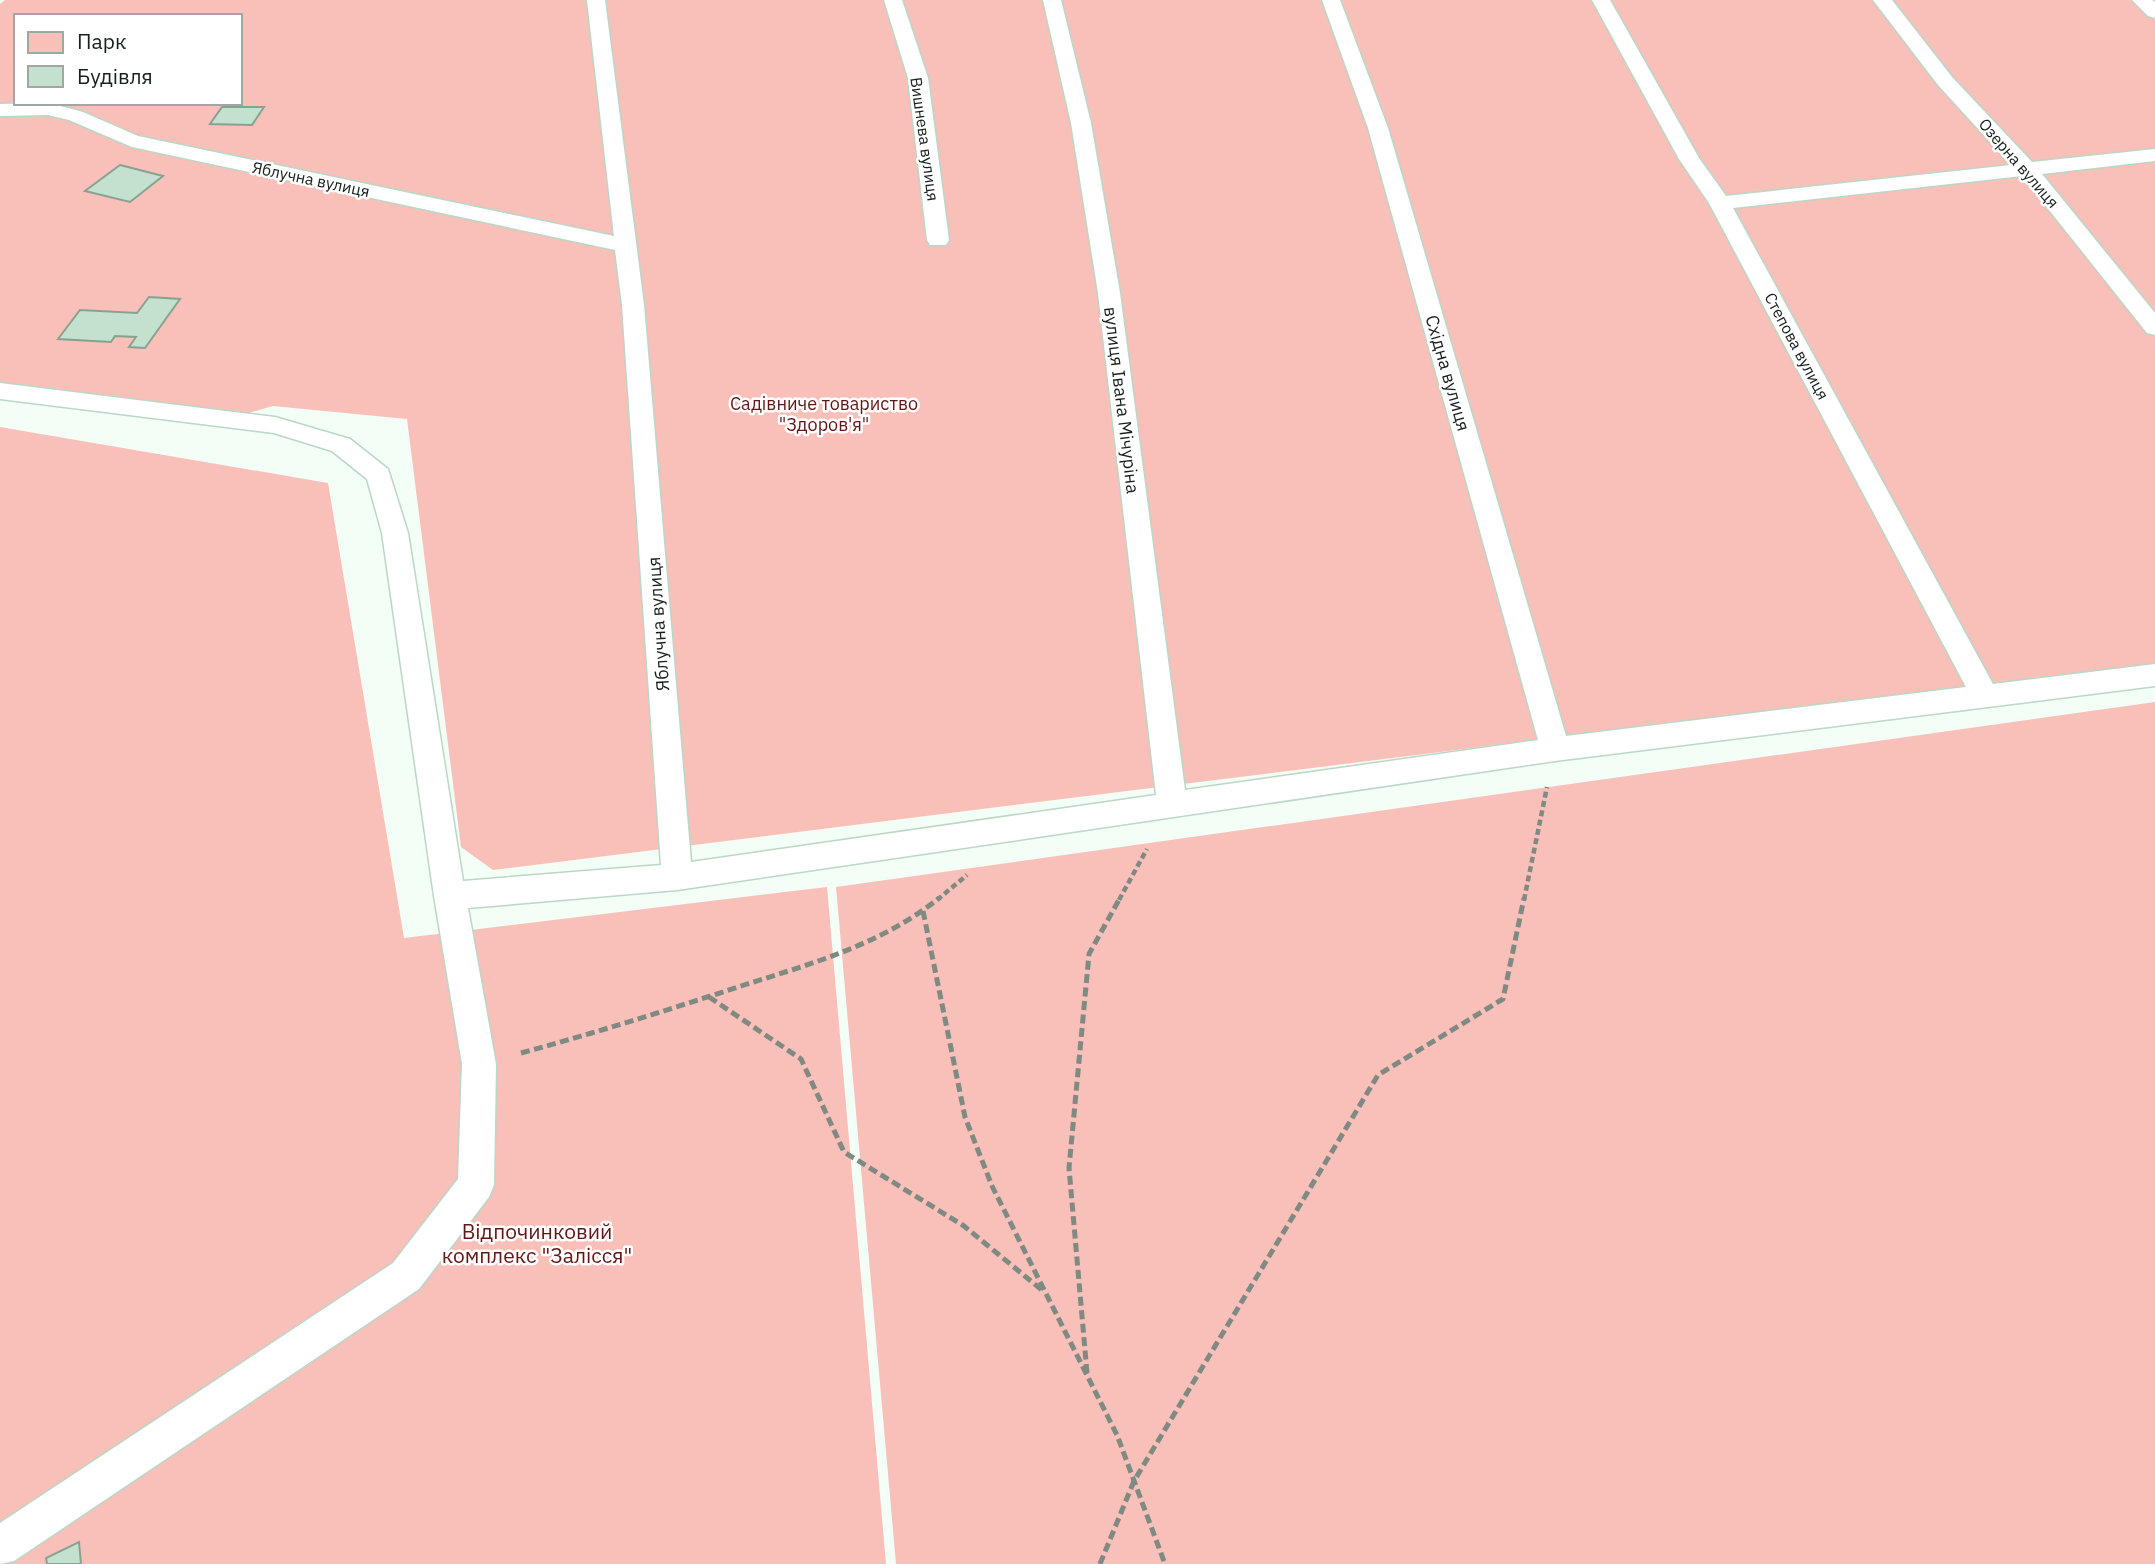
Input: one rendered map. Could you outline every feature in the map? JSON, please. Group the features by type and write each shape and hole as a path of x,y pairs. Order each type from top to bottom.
{"lane":[{"name":"Яблучна вулиця","path":"596,0 634,305 677,877"},
{"name":"Вишнева вулиця","path":"893,0 918,78 931,168 937,240"},
{"name":"вулиця Івана Мічуріна","path":"1052,0 1081,123 1109,293 1172,803"},
{"name":"Східна вулиця","path":"1331,0 1378,128 1555,749"},
{"name":"Степова вулиця","path":"1601,0 1689,159 1720,203 1986,697"},
{"name":"Озерна вулиця","path":"1882,0 1945,81 2027,169 2155,328"},
{"path":"2141,0 2155,12"},
{"name":"Яблучна вулиця","path":"0,110 48,109 76,116 132,141 625,245"},
{"path":"1720,203 2155,155"},
{"path":"0,391 275,425 341,445 379,475 395,533 450,896 479,1064 476,1185 406,1276 0,1547"},
{"path":"450,896 677,877 1555,749 2155,675"}],"path":[{"path":"1100,1564 1134,1481 1378,1074 1503,999 1555,749"},
{"path":"1087,1377 1069,1168 1089,954 1172,803"},
{"path":"479,1064 609,1029 856,949 923,911 975,869"},
{"path":"923,911 965,1117 992,1186 1117,1435 1165,1564"},
{"path":"709,996 801,1059 844,1152 964,1226 1046,1294"}],"green space":[{"name":"Садівниче товариство \"Здоров'я\"","path":"5,0 2155,0 2155,663 493,870 461,847 407,419 273,406 245,414 0,386 0,4"},
{"name":"Відпочинковий комплекс \"Залісся\"","path":"0,427 328,483 404,938 827,887 886,1564 0,1564"},
{"path":"2155,702 2155,1564 896,1564 836,887"}],"building":[{"path":"222,107 264,107 252,125 210,124"},
{"path":"120,165 163,176 130,202 85,191"},
{"path":"149,297 180,299 145,348 129,347 136,337 115,336 111,342 58,339 80,310 137,313"},
{"path":"79,1542 81,1564 47,1564 46,1558"}]}
